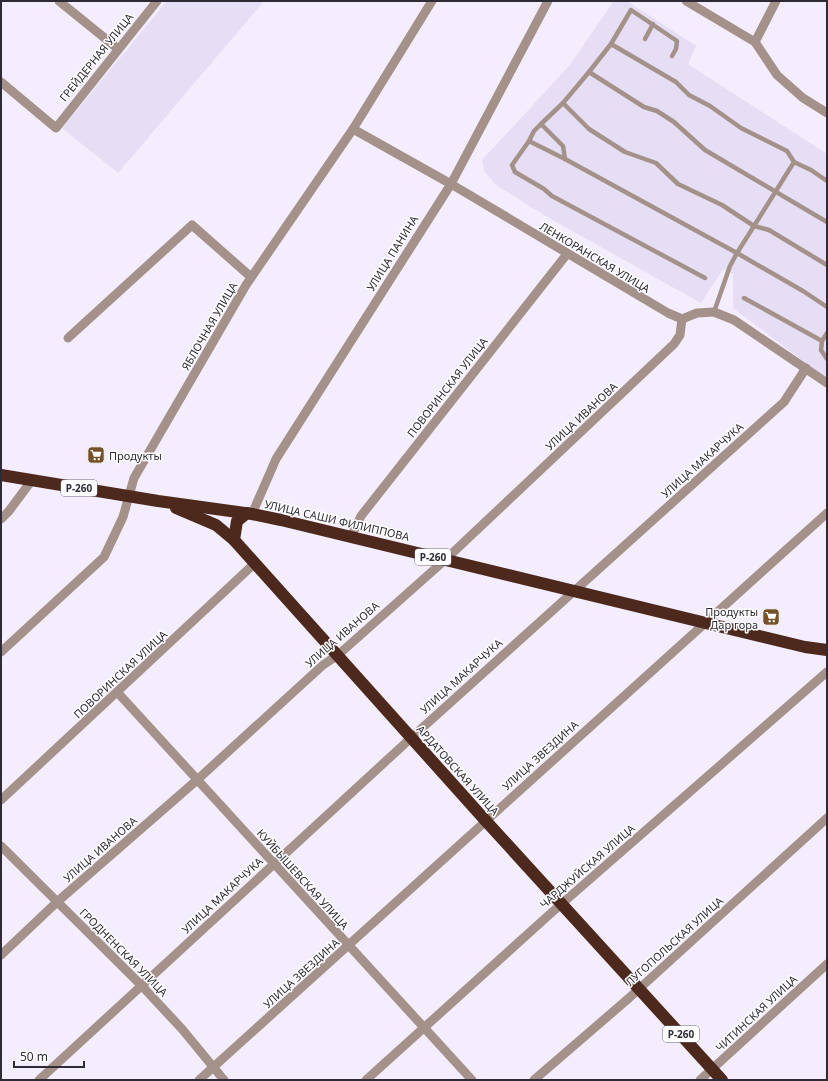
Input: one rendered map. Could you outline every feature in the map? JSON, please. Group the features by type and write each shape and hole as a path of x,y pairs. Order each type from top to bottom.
{"highway":[{"name":"УЛИЦА САШИ ФИЛИППОВА","path":"1,475 158,501 250,513 805,647 827,650"},
{"name":"АРДАТОВСКАЯ УЛИЦА","path":"158,501 216,525 234,540 485,820 640,988 722,1080"},
{"path":"234,540 237,521 250,513"}],"street":[{"path":"59,1 117,48"},
{"name":"ГРЕЙДЕРНАЯ УЛИЦА","path":"1,82 56,128 117,48 157,1"},
{"name":"ЯБЛОЧНАЯ УЛИЦА","path":"1,652 104,557 123,517 134,478 251,277 353,129 432,1"},
{"name":"УЛИЦА ПАНИНА","path":"250,513 276,458 450,184 548,1"},
{"path":"686,1 755,42 777,75 803,98 827,113"},
{"path":"755,42 776,1"},
{"name":"ЛЕНКОРАНСКАЯ УЛИЦА","path":"353,129 450,184 668,313 682,319"},
{"path":"68,338 192,225 251,277"},
{"name":"ПОВОРИНСКАЯ УЛИЦА","path":"351,537 361,516 567,254"},
{"path":"682,319 697,313 714,312 734,320 827,383"},
{"name":"УЛИЦА ИВАНОВА","path":"1,955 57,902 197,780 323,665 338,655 445,560 674,344 680,335 682,319"},
{"name":"УЛИЦА МАКАРЧУКА","path":"39,1080 411,738 575,592 784,402 806,368"},
{"path":"1,518 10,511 32,480"},
{"name":"УЛИЦА ЗВЕЗДИНА","path":"199,1080 827,512"},
{"name":"ПОВОРИНСКАЯ УЛИЦА","path":"1,800 118,693 255,563"},
{"name":"ЧАРДЖУЙСКАЯ УЛИЦА","path":"366,1080 562,904 827,672"},
{"name":"КУЙБЫШЕВСКАЯ УЛИЦА","path":"118,693 472,1080"},
{"name":"ЛУГОПОЛЬСКАЯ УЛИЦА","path":"534,1080 640,988 827,818"},
{"name":"ГРОДНЕНСКАЯ УЛИЦА","path":"1,846 142,986 182,1029 212,1068 224,1080"},
{"name":"ЧИТИНСКАЯ УЛИЦА","path":"700,1080 827,964"}],"lane":[{"path":"672,56 676,49 677,41 630,10 611,44 563,103 534,131 512,165 515,172 544,189 552,196 704,278"},
{"path":"645,39 652,24"},
{"path":"611,44 676,82 689,95 710,106 741,128 788,152 794,162 811,170 827,181"},
{"path":"589,72 644,107 668,118 704,150 827,222"},
{"path":"563,103 589,128 625,152 656,164 678,184 722,205 754,226 768,230 827,265"},
{"path":"542,124 563,146 565,159"},
{"path":"529,140 737,253 804,291 827,307"},
{"path":"714,312 730,266 794,162"},
{"path":"744,298 822,341"},
{"path":"827,333 822,341 821,350 827,359"}],"shaded area":[{"path":"167,1 264,1 118,173 62,128"},
{"path":"614,1 627,1 696,46 688,64 827,154 827,379 733,308 733,274 723,269 701,303 549,218 496,185 484,171 482,160 569,66"}],"place":[{"name":"Продукты","path":"96,455"},
{"name":"Продукты Дар гора","path":"771,617"}]}
